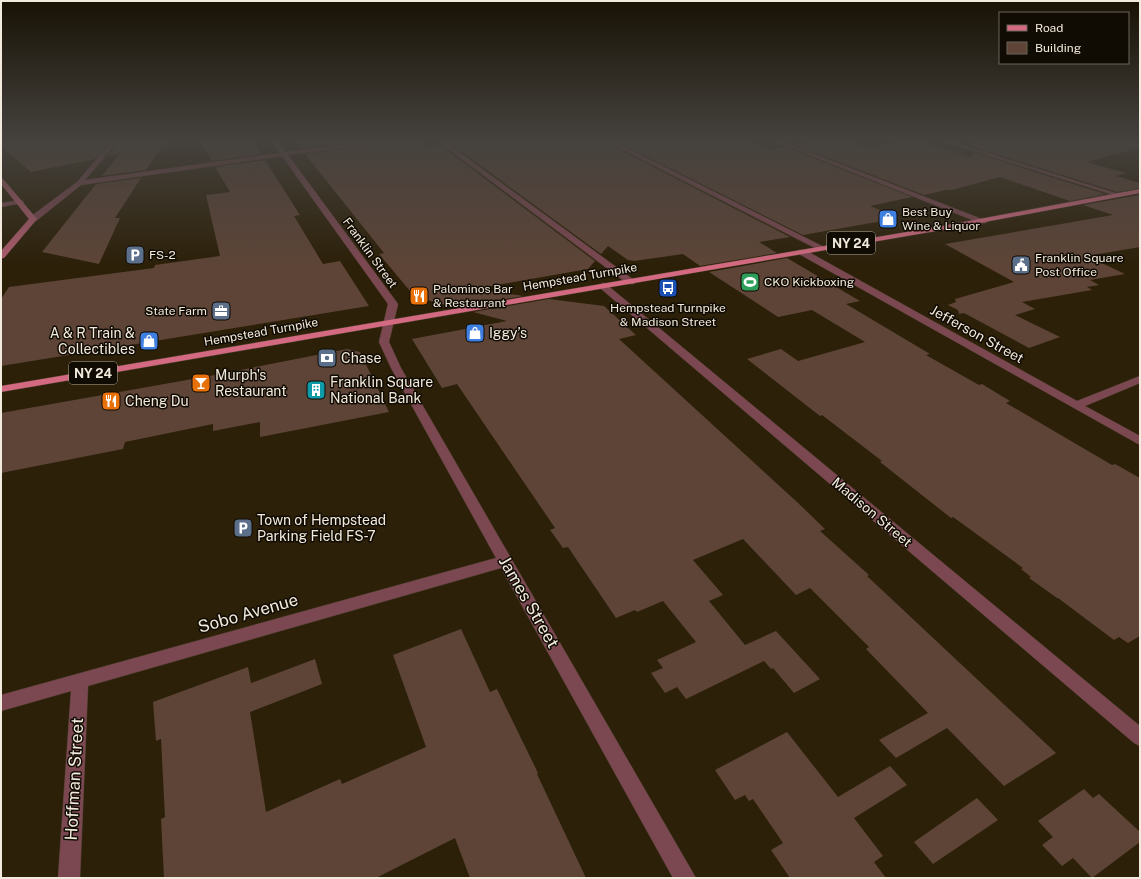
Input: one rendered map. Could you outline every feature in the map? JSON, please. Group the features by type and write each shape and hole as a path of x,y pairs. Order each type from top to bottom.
{"main road":[{"path":"1,256 33,219 21,202 3,182"},
{"name":"Hempstead Turnpike","path":"1,389 983,221 1140,191"}],"street":[{"path":"33,219 79,183 86,182"},
{"name":"Franklin Street","path":"304,182 393,304 388,324"},
{"path":"496,182 631,282"},
{"path":"691,182 822,248"},
{"path":"883,182 983,221"},
{"path":"1077,182 1119,195"},
{"path":"1,205 21,202"},
{"name":"Jefferson Street","path":"802,252 1140,441"},
{"name":"Madison Street","path":"603,286 1140,737"},
{"name":"James Street","path":"388,324 384,342 396,368 685,878"},
{"path":"1077,406 1140,380"},
{"name":"Sobo Avenue","path":"1,703 505,561"},
{"name":"Hoffman Street","path":"69,878 80,681"}],"building":[{"path":"111,182 138,182 115,218 120,218 99,264 42,252 96,184"},
{"path":"224,182 279,182 300,215 294,216 323,264 340,261 369,306 1,366 1,299 9,287 154,268 155,265 220,256 206,195 230,192"},
{"path":"327,182 489,182 595,261 588,269 474,289 524,296 454,307 415,297 379,254 384,253"},
{"path":"503,182 683,182 790,237 759,242 777,253 700,266 683,254 634,261 628,260 608,246 601,254"},
{"path":"698,182 874,182 912,197 870,206 899,218 803,235"},
{"path":"891,182 981,182 952,190 924,195"},
{"path":"1015,182 1067,182 1105,194 1070,201"},
{"path":"1085,182 1140,183 1140,188 1117,192"},
{"path":"1140,195 1140,247 1087,256 1125,274 1090,280 1099,285 1087,287 1092,290 1022,302 1035,309 1015,315 1060,337 1029,348 964,313 959,314 958,310 948,305 956,302 955,299 1014,282 945,244 1113,215 1083,205"},
{"path":"787,258 860,301 846,304 930,354 926,355 979,385 982,384 1010,401 1006,403 1112,465 1115,464 1140,478 1140,636 1128,643 1119,637 1114,640 1029,578 1031,577 1021,569 1023,568 953,517 951,518 880,462 882,461 822,415 820,416 747,359 781,349 798,361 865,342 812,310 778,317 709,272"},
{"path":"549,299 604,306 636,335 619,339 797,502 825,529 820,531 869,575 867,576 1056,753 1004,786 947,728 896,758 879,740 928,713 866,649 869,647 810,588 796,595 743,539 693,560 723,595 709,601 745,645 776,631 820,679 794,693 773,668 771,669 764,661 686,699 677,687 665,693 651,673 663,668 657,660 696,642 663,601 637,612 635,610 616,618 568,547 563,548 550,530 555,528 457,384 442,388 412,339 507,321 473,312"},
{"path":"347,349 360,352 389,412 260,437 260,422 213,431 213,424 125,442 123,449 1,473 1,413 215,375"},
{"path":"461,629 490,692 497,689 538,773 537,774 586,878 470,878 455,838 376,878 164,878 161,819 165,817 161,739 156,741 153,702 248,667 251,683 315,659 322,684 250,712 266,812 340,779 342,784 426,747 393,655"},
{"path":"787,732 838,797 890,766 907,785 854,818 883,856 874,862 886,878 790,878 771,850 783,843 753,799 749,801 745,795 735,800 715,770"},
{"path":"1084,789 1093,798 1099,794 1140,832 1140,842 1092,878 1073,858 1062,866 1042,845 1053,837 1038,821"},
{"path":"977,798 998,820 933,864 914,842"}],"place":[{"name":"Best Buy Wine & Liquor","path":"888,219"},
{"name":"FS-2","path":"135,255"},
{"name":"Franklin Square Post Office","path":"1021,265"},
{"name":"CKO Kickboxing","path":"750,282"},
{"name":"Hempstead Turnpike & Madison Street","path":"668,288"},
{"name":"Palominos Bar & Restaurant","path":"419,296"},
{"name":"State Farm","path":"221,311"},
{"name":"Iggy’s","path":"475,333"},
{"name":"A & R Train & Collectibles","path":"149,341"},
{"name":"Chase","path":"327,358"},
{"name":"Murph's Restaurant","path":"201,383"},
{"name":"Franklin Square National Bank","path":"316,390"},
{"name":"Cheng Du","path":"111,401"},
{"name":"Town of Hempstead Parking Field FS-7","path":"243,528"}]}
